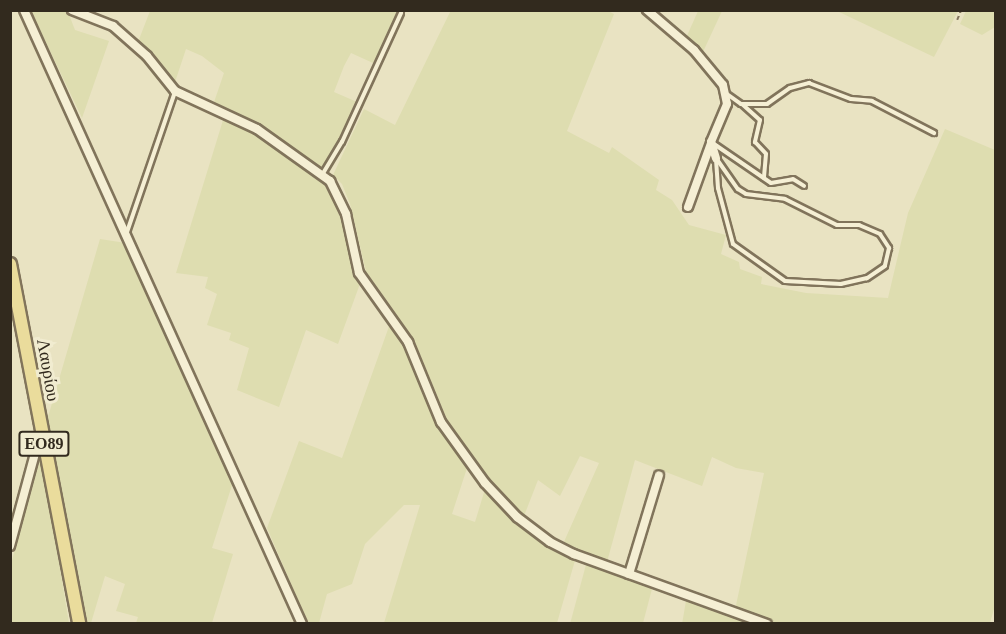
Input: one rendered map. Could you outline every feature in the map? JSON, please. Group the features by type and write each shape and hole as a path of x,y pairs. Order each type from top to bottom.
{"main road":[{"name":"Λαυρίου","path":"10,264 79,624"}],"street":[{"path":"24,10 302,624"},
{"path":"72,10 113,26 147,56 175,91 257,129 322,175 338,192 358,273 408,342 441,422 455,445 504,504 534,530 574,554 767,624"},
{"path":"647,10 694,50 727,94 727,104 688,207"},
{"path":"711,142 716,158"},
{"path":"10,546 41,431"},
{"path":"629,574 659,475"}],"lane":[{"path":"322,175 342,142 401,12"},
{"path":"741,104 767,104 790,88 809,83 850,99 872,101 934,133"},
{"path":"126,236 175,91"},
{"path":"727,94 760,120 755,142 766,154 764,178"},
{"path":"711,142 764,178 780,183 793,179 804,186"},
{"path":"716,158 746,194 785,199 827,222 859,225 880,234 889,248 885,266 867,278 841,284 785,281 733,244 718,188 716,158"}],"path":[{"path":"957,20 961,10"}],"green space":[{"path":"451,10 606,10 614,14 567,131 609,153 612,147 659,180 656,190 672,200 689,225 726,235 721,254 739,262 740,269 762,277 761,284 806,293 888,298 908,213 945,129 995,150 996,602 990,623 776,623 735,610 764,473 736,468 712,457 702,486 635,460 607,562 563,544 599,463 580,456 560,496 538,480 524,516 506,499 452,432 414,340 368,280 350,204 342,184 333,175 364,109 395,125"},
{"path":"958,10 934,57 837,11"},
{"path":"31,11 68,12 75,30 109,41 82,118"},
{"path":"150,11 400,11 373,63 351,53 344,66 334,92 357,102 324,171 256,124 213,105 224,73 202,56 186,49 175,82 138,42"},
{"path":"698,11 722,11 702,54 686,38"},
{"path":"966,11 995,11 995,27 982,35 960,24"},
{"path":"224,117 263,137 326,182 343,215 361,281 338,344 306,330 279,407 237,390 249,348 229,340 231,333 207,325 217,294 205,288 208,277 176,273"},
{"path":"100,239 126,243 233,482 212,548 233,554 212,623 136,623 138,617 116,611 125,584 105,576 91,623 84,623 48,417"},
{"path":"392,318 407,343 440,423 468,465 452,514 475,522 486,486 503,506 576,557 557,623 384,623 420,505 404,505 365,544 352,584 327,594 319,623 308,623 267,528 299,441 342,458"},
{"path":"41,454 69,623 11,624 11,564"},
{"path":"587,561 653,585 643,623 570,624"},
{"path":"687,595 733,616 754,624 682,624"}]}
